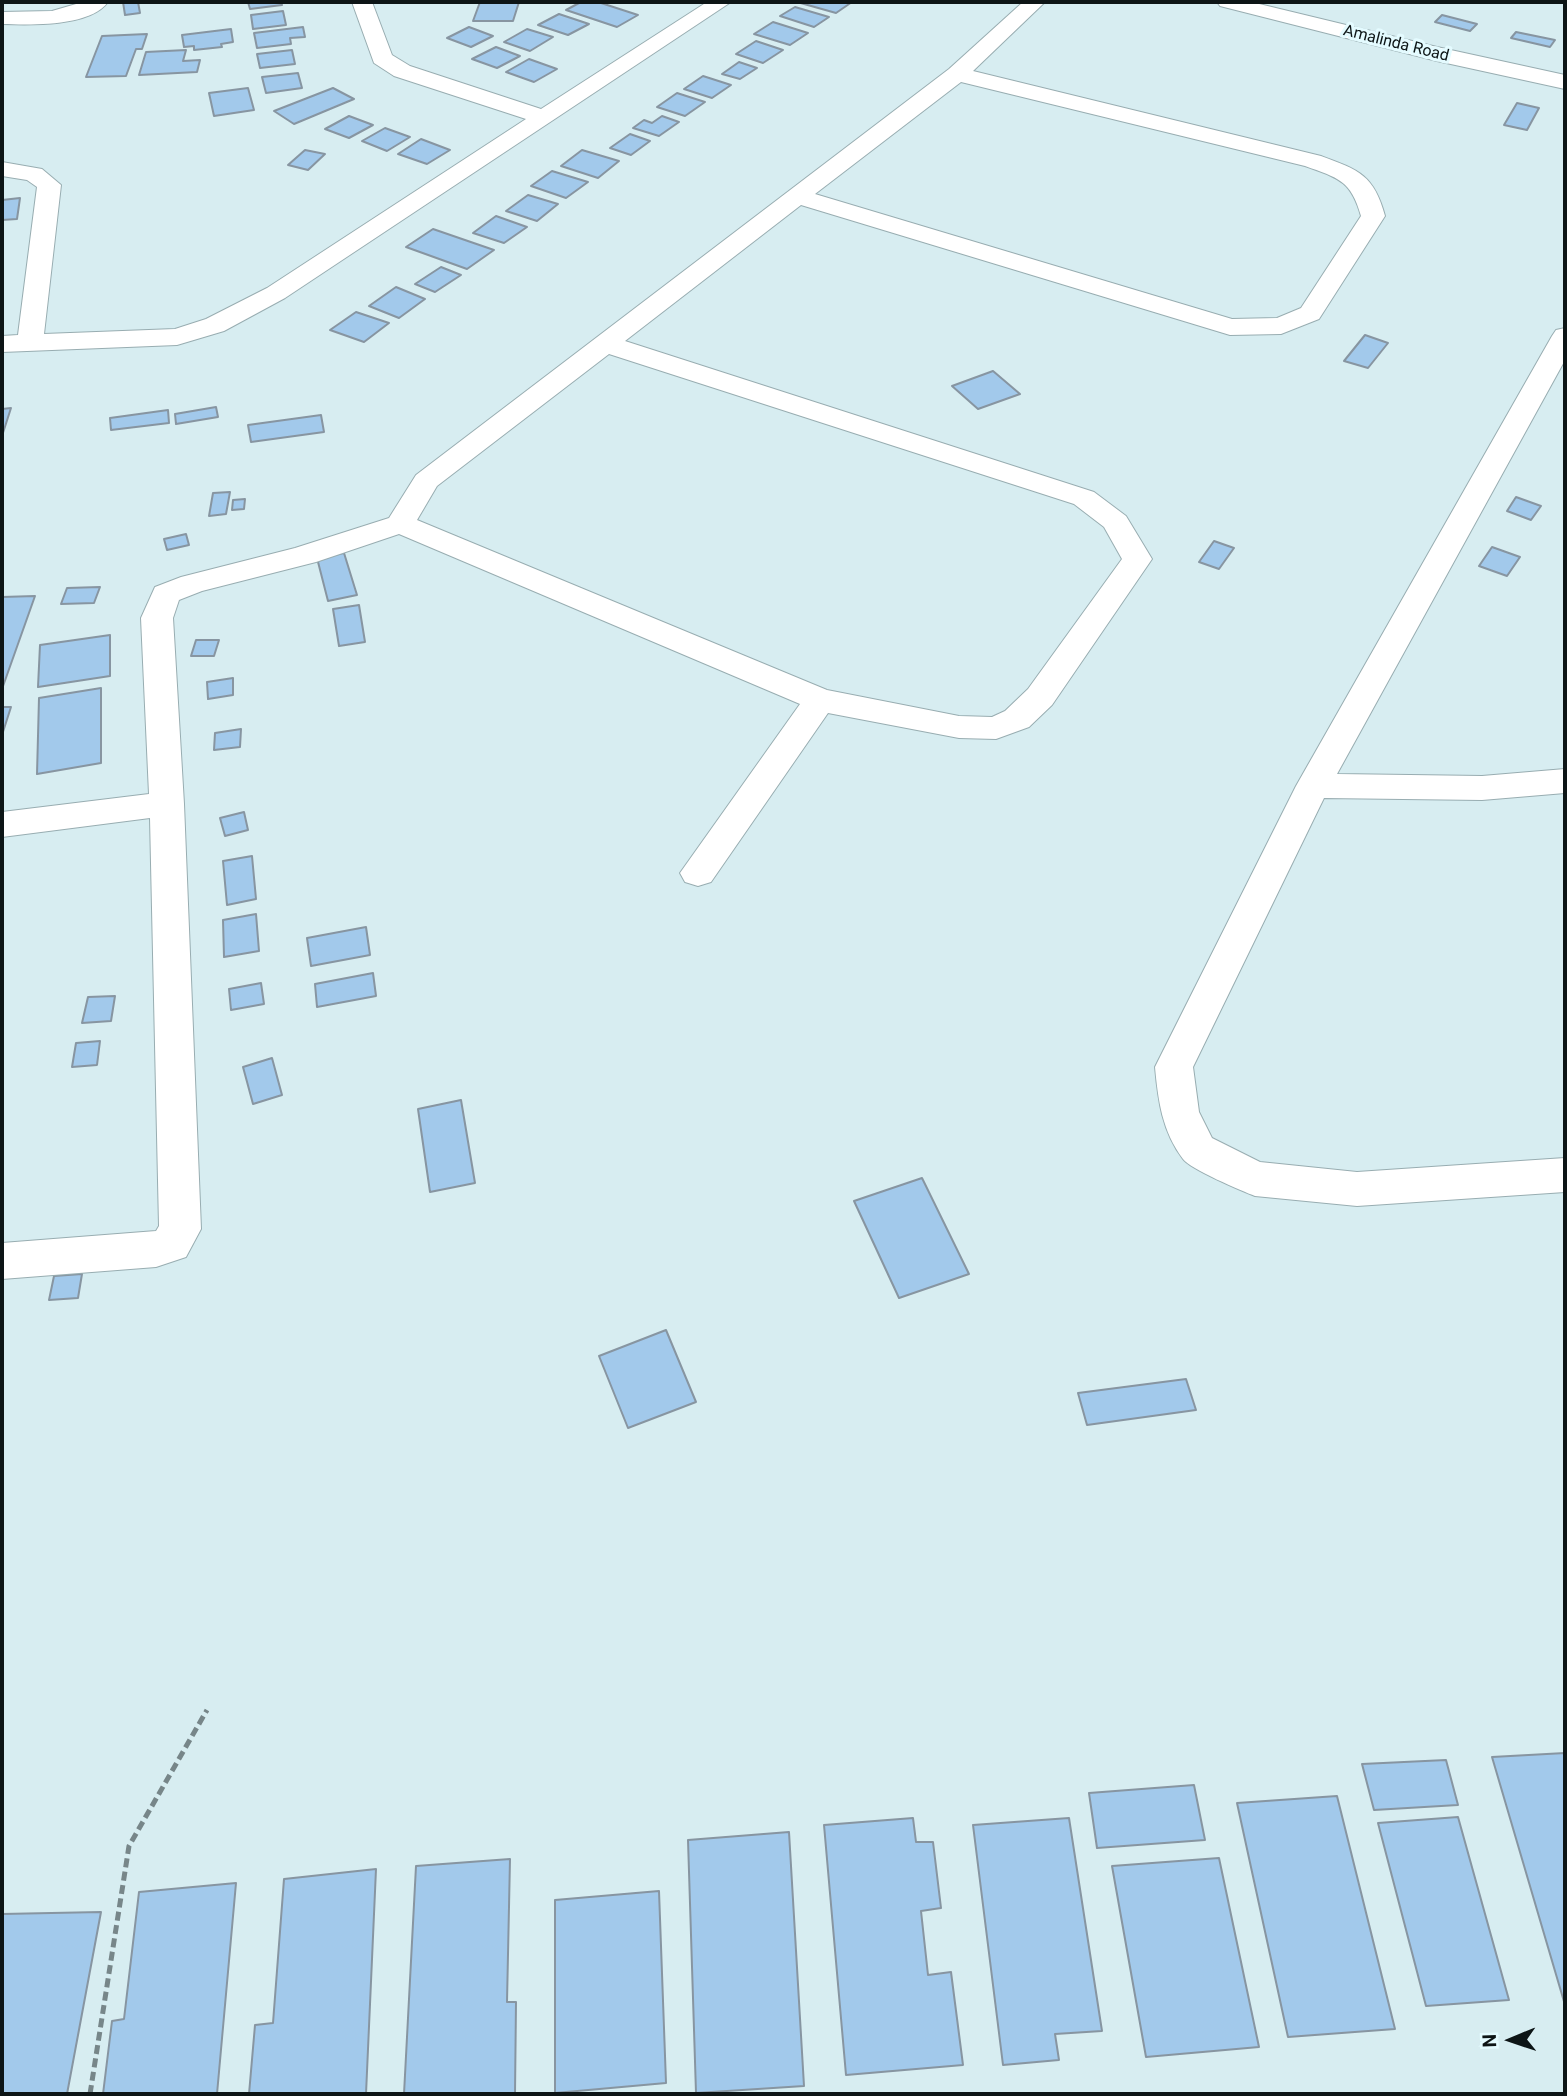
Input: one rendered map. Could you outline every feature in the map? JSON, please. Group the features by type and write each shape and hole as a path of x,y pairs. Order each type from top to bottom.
{"street":[{"path":"2,18 81,13 98,2"},
{"path":"362,2 382,58 402,71 545,118"},
{"path":"2,344 177,337 215,325 275,293 721,2"},
{"path":"2,1261 156,1249 171,1244 180,1229 167,804 157,618 166,594 192,584 305,555 400,524 426,481 957,74 1035,2"},
{"name":"Amalinda Road","path":"1227,2 1437,54 1565,82"},
{"path":"799,197 1230,327 1281,326 1310,313 1373,216 1367,191 1355,177 1313,162 957,74"},
{"path":"2,169 34,174 49,185 30,343"},
{"path":"1565,336 1313,786 1174,1067 1179,1112 1198,1150 1255,1179 1357,1189 1565,1175"},
{"path":"400,524 820,701 959,727 996,728 1017,719 1040,697 1137,559 1116,522 1084,498 603,343"},
{"path":"698,873 820,701"},
{"path":"1313,786 1482,789 1565,781"},
{"path":"2,825 167,804"}],"path":[{"path":"90,2094 129,1846 207,1710"}],"building":[{"path":"123,2 138,2 140,13 125,15"},
{"path":"248,2 281,2 282,5 250,9"},
{"path":"480,2 519,2 513,21 473,21"},
{"path":"581,2 598,2 638,15 617,27 566,10"},
{"path":"797,2 852,2 836,13"},
{"path":"795,7 829,17 814,27 780,16"},
{"path":"283,11 286,25 253,29 251,15"},
{"path":"559,14 589,24 568,35 538,25"},
{"path":"1442,15 1477,24 1470,31 1435,22"},
{"path":"773,22 808,33 790,45 754,34"},
{"path":"303,27 305,37 290,38 291,44 257,48 254,33"},
{"path":"469,27 493,36 471,47 447,38"},
{"path":"231,29 233,42 221,44 222,47 194,50 194,46 184,47 182,35"},
{"path":"527,29 553,37 530,51 504,42"},
{"path":"1516,32 1555,40 1550,47 1511,38"},
{"path":"147,34 142,49 136,49 126,76 86,77 102,36"},
{"path":"756,41 783,50 763,63 736,54"},
{"path":"496,47 520,56 497,68 472,59"},
{"path":"186,50 183,61 200,60 197,72 139,75 146,52"},
{"path":"292,50 295,64 260,68 257,54"},
{"path":"529,59 557,69 534,82 506,72"},
{"path":"739,62 757,68 740,79 722,74"},
{"path":"298,73 302,88 266,93 262,77"},
{"path":"703,76 731,85 712,98 684,89"},
{"path":"248,88 254,110 214,116 209,93"},
{"path":"333,88 354,99 294,124 274,111"},
{"path":"677,93 705,102 685,116 657,107"},
{"path":"1517,103 1539,108 1527,130 1504,125"},
{"path":"349,116 373,125 349,138 325,129"},
{"path":"662,116 679,122 659,136 633,128 644,120 652,123"},
{"path":"385,128 410,137 387,151 362,141"},
{"path":"630,134 650,141 631,155 610,148"},
{"path":"421,139 450,150 427,164 398,154"},
{"path":"305,150 325,154 308,170 288,165"},
{"path":"582,150 619,161 598,178 561,166"},
{"path":"552,171 588,182 566,198 531,186"},
{"path":"528,195 558,204 537,221 506,211"},
{"path":"20,198 17,219 2,220 2,200"},
{"path":"496,216 527,227 504,243 473,233"},
{"path":"433,229 494,250 467,269 406,247"},
{"path":"441,267 461,275 435,292 415,284"},
{"path":"396,287 425,299 399,318 369,306"},
{"path":"356,312 389,323 364,342 330,330"},
{"path":"1365,335 1388,343 1368,368 1344,361"},
{"path":"993,371 1020,394 978,409 952,386"},
{"path":"216,407 218,417 176,424 175,414"},
{"path":"11,408 2,436 2,409"},
{"path":"168,410 169,423 111,430 110,418"},
{"path":"321,415 324,432 251,442 248,425"},
{"path":"230,492 226,514 209,516 213,493"},
{"path":"1516,497 1541,506 1531,520 1507,511"},
{"path":"245,499 244,509 232,510 233,500"},
{"path":"186,534 189,545 167,550 164,539"},
{"path":"1214,541 1234,548 1219,569 1199,562"},
{"path":"1492,547 1520,557 1507,576 1479,566"},
{"path":"344,553 357,595 328,601 317,558"},
{"path":"100,587 94,603 61,604 67,588"},
{"path":"35,596 2,689 2,597"},
{"path":"359,605 365,642 339,646 333,609"},
{"path":"110,635 110,676 38,687 40,645"},
{"path":"196,640 219,640 214,656 191,656"},
{"path":"233,678 233,695 208,699 207,682"},
{"path":"101,688 101,763 37,774 39,698"},
{"path":"2,707 11,707 2,735"},
{"path":"241,729 240,747 214,750 215,733"},
{"path":"244,812 248,830 225,836 220,818"},
{"path":"252,856 256,899 227,905 223,861"},
{"path":"256,914 259,951 224,957 223,920"},
{"path":"366,927 370,955 311,966 307,938"},
{"path":"373,973 376,996 317,1007 315,984"},
{"path":"261,983 264,1004 231,1010 229,989"},
{"path":"115,996 111,1021 82,1023 88,997"},
{"path":"100,1041 97,1065 72,1067 76,1043"},
{"path":"272,1058 282,1095 253,1104 243,1067"},
{"path":"461,1100 475,1183 430,1192 418,1109"},
{"path":"922,1178 969,1274 899,1298 854,1201"},
{"path":"82,1274 78,1298 49,1300 54,1276"},
{"path":"666,1330 696,1402 628,1428 599,1356"},
{"path":"1186,1379 1196,1410 1087,1425 1078,1393"},
{"path":"1565,1753 1565,2005 1492,1757"},
{"path":"1446,1760 1458,1805 1374,1810 1362,1764"},
{"path":"1194,1785 1205,1840 1097,1848 1089,1793"},
{"path":"1337,1796 1395,2029 1288,2037 1237,1803"},
{"path":"1458,1817 1509,2000 1426,2006 1378,1823"},
{"path":"913,1818 916,1842 933,1842 941,1908 921,1911 928,1975 951,1972 963,2065 846,2075 824,1825"},
{"path":"1069,1818 1102,2031 1055,2034 1059,2060 1003,2065 973,1825"},
{"path":"789,1832 804,2086 696,2093 688,1840"},
{"path":"1219,1858 1259,2047 1146,2057 1112,1866"},
{"path":"510,1859 507,2002 516,2002 515,2094 404,2094 416,1866"},
{"path":"376,1869 366,2094 249,2094 255,2025 273,2023 284,1879"},
{"path":"236,1883 217,2094 103,2094 112,2021 124,2019 139,1892"},
{"path":"659,1891 666,2083 555,2093 555,1900"},
{"path":"101,1912 67,2094 2,2094 2,1914"}]}
